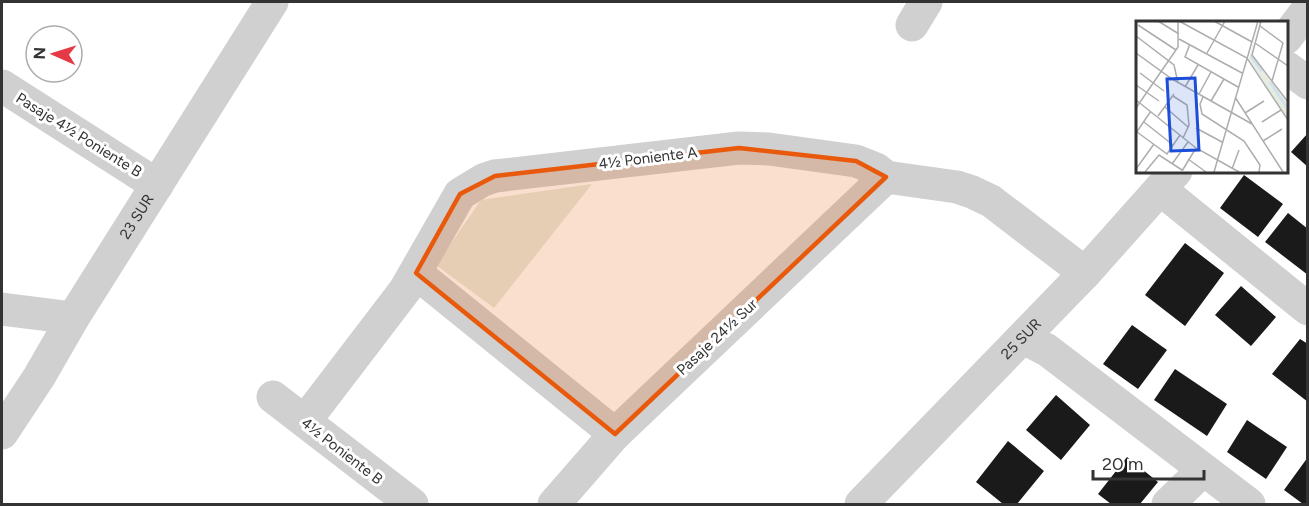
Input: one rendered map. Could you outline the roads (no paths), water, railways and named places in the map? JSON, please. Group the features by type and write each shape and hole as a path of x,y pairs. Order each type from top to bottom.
{"street":[{"name":"23 SUR","path":"2,433 272,2"},
{"path":"1288,38 1308,9"},
{"path":"1288,68 1308,83"},
{"name":"Pasaje 4½ Poniente B","path":"2,86 157,185"},
{"name":"4½ Poniente A","path":"304,421 390,312 416,273 460,194 483,180 495,176 739,148 769,149 856,161 876,168 886,177 957,187 991,201 1085,273"},
{"name":"Pasaje 24½ Sur","path":"554,504 615,434 886,177"},
{"path":"1168,180 1308,309"},
{"name":"25 SUR","path":"861,504 1024,338 1168,180"},
{"path":"416,273 615,434"},
{"path":"2,309 73,318"},
{"path":"1024,338 1047,350 1249,504"},
{"name":"4½ Poniente B","path":"273,397 412,504"},
{"path":"1168,504 1203,470"}]}
